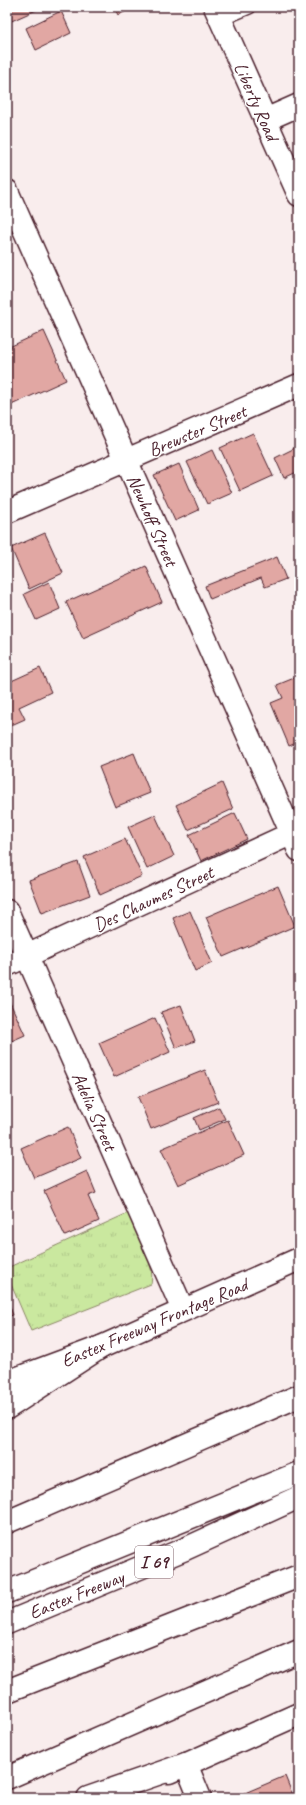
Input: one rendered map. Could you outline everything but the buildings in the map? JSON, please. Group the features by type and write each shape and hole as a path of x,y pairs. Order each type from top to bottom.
{"main road":[{"name":"Liberty Road","path":"218,13 299,195"},
{"path":"265,120 299,105"},
{"name":"Newhoff Street","path":"7,190 126,460 297,837"},
{"name":"Brewster Street","path":"7,512 299,385"},
{"name":"Des Chaumes Street","path":"7,965 297,837"},
{"name":"Adelia Street","path":"7,911 183,1310"},
{"name":"Eastex Freeway Frontage Road","path":"7,1382 101,1347 299,1259"},
{"path":"7,1408 101,1347"},
{"path":"7,1522 299,1396"},
{"name":"I 69","path":"7,1592 299,1473"},
{"name":"Eastex Freeway","path":"7,1623 185,1549 299,1497"},
{"path":"7,1691 299,1576"},
{"path":"7,1779 299,1651"},
{"path":"112,1798 299,1714"},
{"path":"88,1798 186,1764"},
{"path":"186,1764 200,1798"}],"lane":[{"path":"218,13 249,7"}],"green space":[{"path":"128,1213 151,1267 151,1284 31,1331 7,1275 7,1268"}]}
